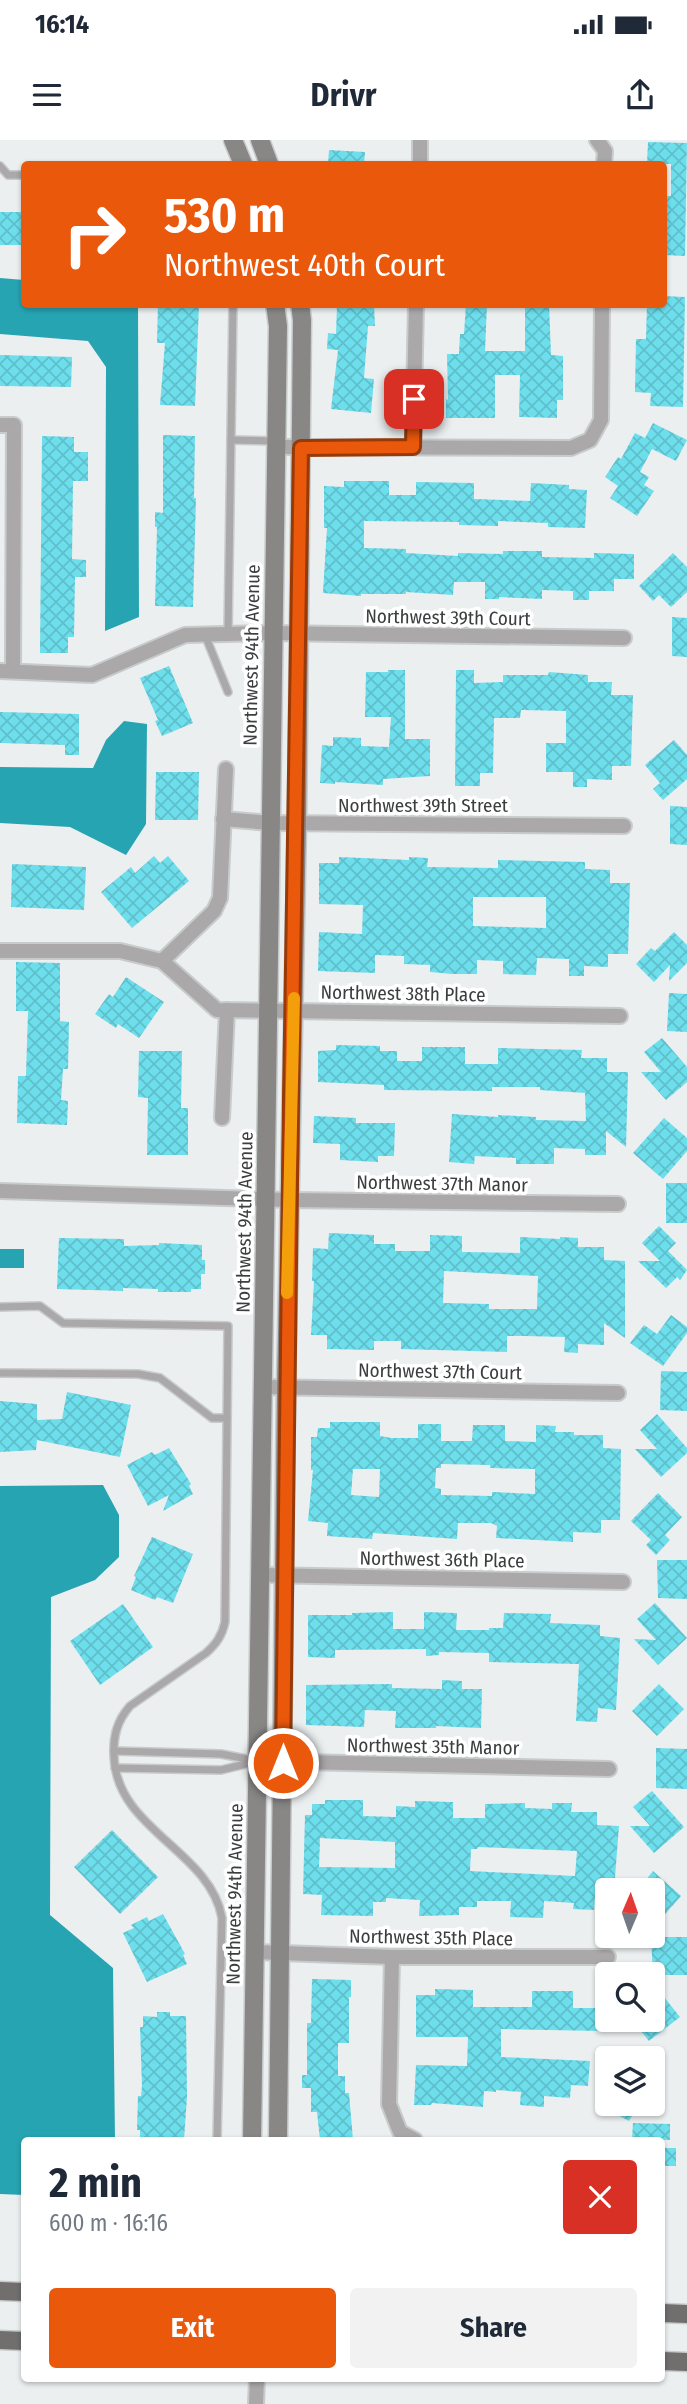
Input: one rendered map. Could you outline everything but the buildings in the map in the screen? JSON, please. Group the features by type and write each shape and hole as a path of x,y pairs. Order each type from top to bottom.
{"main road":[{"path":"0,2291 21,2292"},
{"path":"665,2313 687,2314"},
{"path":"0,2340 21,2340"},
{"path":"665,2361 687,2362"}],"street":[{"path":"233,140 242,161"},
{"path":"260,140 268,161"},
{"path":"420,140 420,161"},
{"path":"597,140 605,150 604,161"},
{"name":"Northwest 94th Avenue","path":"252,2137 278,326 276,308"},
{"path":"278,2137 286,1387 297,823 300,308"},
{"path":"413,447 416,308"},
{"path":"276,444 301,448 571,448 590,440 601,420 603,308"},
{"path":"7,425 6,671 92,675 185,635 272,633"},
{"name":"Northwest 39th Court","path":"272,633 624,638"},
{"path":"162,961 214,911 219,898 226,769"},
{"name":"Northwest 39th Street","path":"223,819 270,823 624,826"},
{"path":"0,951 120,951 162,961 217,1010 226,1010 222,1118"},
{"name":"Northwest 38th Place","path":"226,1010 620,1016"},
{"name":"Northwest 37th Manor","path":"0,1192 289,1200 618,1204"},
{"name":"Northwest 37th Court","path":"262,1387 618,1393"},
{"name":"Northwest 36th Place","path":"261,1576 623,1581"},
{"name":"Northwest 35th Manor","path":"257,1761 609,1769"},
{"name":"Northwest 35th Place","path":"255,1952 392,1957 608,1957"},
{"path":"392,1957 389,2104 400,2132 409,2137"},
{"path":"256,2404 257,2382"}],"lane":[{"path":"0,166 8,175 21,176"},
{"path":"228,634 233,308"},
{"path":"231,440 276,444"},
{"path":"205,635 228,692"},
{"path":"0,1307 40,1306 63,1323 228,1326 223,1633 216,1644 205,1653 130,1706 121,1716 113,1740 115,1768 123,1796 205,1880 219,1905 222,1918 217,2137"},
{"path":"0,1373 138,1374 160,1378 212,1418 227,1418"},
{"name":"Northwest 35th Manor","path":"114,1751 221,1754 257,1761"},
{"name":"Northwest 35th Manor","path":"115,1768 221,1770 257,1761"}],"water":[{"path":"0,278 21,280 21,308 138,308 139,617 105,631 106,367 88,341 0,334"},
{"path":"124,721 147,724 146,824 126,855 70,827 0,823 0,767 93,768 106,740"},
{"path":"0,1249 24,1249 24,1268 0,1268"},
{"path":"103,1485 119,1515 119,1557 95,1580 51,1597 50,1915 113,1968 115,2137 21,2137 21,2195 0,2194 0,1486"}],"slow traffic":[{"path":"287,1293 294,998"}],"route":[{"path":"283,1763 286,1360 297,823 301,448 413,447 414,399"}]}
